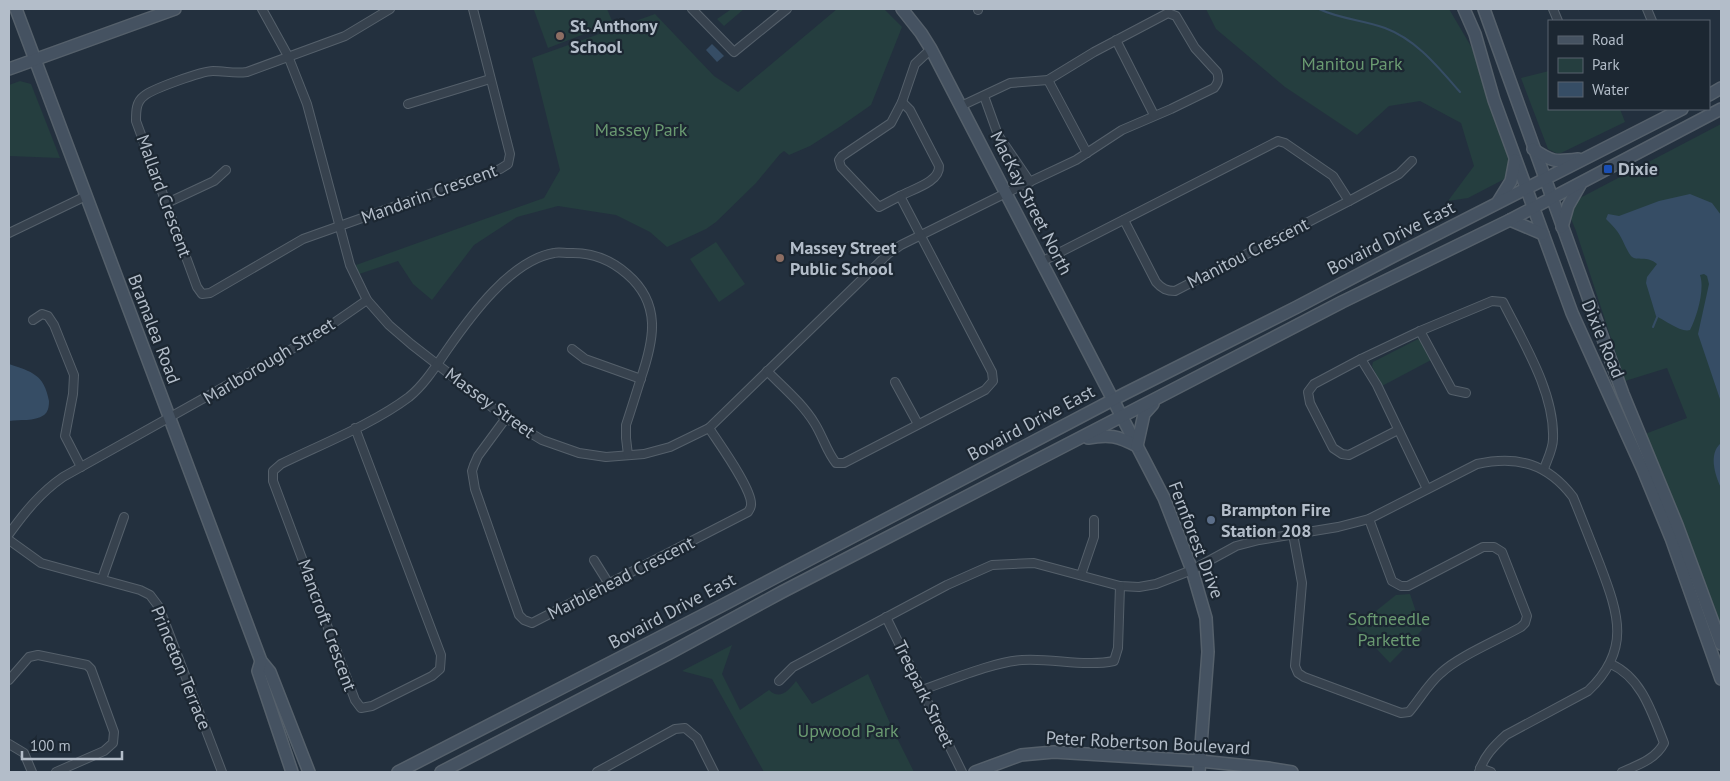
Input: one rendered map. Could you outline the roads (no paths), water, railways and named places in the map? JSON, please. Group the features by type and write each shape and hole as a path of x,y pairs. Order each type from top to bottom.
{"main road":[{"name":"Bramalea Road","path":"16,9 261,661 270,672 309,772"},
{"path":"9,69 175,9"},
{"name":"MacKay Street North","path":"902,9 921,32 931,48 1123,416"},
{"name":"Dixie Road","path":"1464,9 1475,34 1494,100 1572,313 1616,414 1643,470 1671,538 1721,678"},
{"name":"Dixie Road","path":"1484,9 1533,149 1629,408 1677,525 1721,644"},
{"path":"1710,94 1721,88"},
{"name":"Bovaird Drive East","path":"441,772 668,654 782,592 1342,302 1534,208 1721,109"},
{"name":"Bovaird Drive East","path":"398,772 721,606 1114,399 1297,308 1392,257 1680,110"},
{"path":"1533,149 1552,160 1561,161 1587,157"},
{"path":"1496,204 1511,181 1515,158"},
{"path":"1562,226 1568,206 1582,182"},
{"path":"1510,220 1543,234"},
{"path":"1076,440 1111,435 1137,446 1144,414 1161,396"},
{"path":"1616,414 1629,408"},
{"name":"Fernforest Drive","path":"1123,416 1164,498 1192,570 1206,618 1208,652 1200,766"},
{"name":"Bramalea Road","path":"261,661 258,672 292,772"},
{"name":"Peter Robertson Boulevard","path":"975,772 1021,755 1054,752 1200,766 1268,768 1292,772"}],"street":[{"name":"Massey Street","path":"262,9 288,56 307,104 350,265 367,300 389,325 506,418 542,440 579,453 606,457 644,454 670,447 708,428 888,254 901,245 1006,192 1076,160 1122,130 1214,88 1218,80 1217,72 1195,48 1178,19 1172,14 1163,15 1116,40"},
{"path":"288,56 345,36 390,9"},
{"name":"Mandarin Crescent","path":"339,226 500,169 508,164 510,154 473,9"},
{"path":"692,9 734,52 787,9"},
{"path":"961,106 1010,83 1048,80 1116,40 1154,115"},
{"path":"902,102 910,110 939,166 940,172 935,178 879,207 841,167 839,160 842,156 891,123 902,102 915,64 931,48"},
{"name":"Mallard Crescent","path":"288,56 247,72 235,74 211,71 174,83 144,96 136,107 136,120 197,287 202,294 210,293 303,239 339,226"},
{"path":"408,104 490,79"},
{"path":"1048,80 1087,153"},
{"path":"984,96 998,135 1030,182"},
{"path":"1041,262 1278,141 1285,143 1333,176 1349,200"},
{"name":"Manitou Crescent","path":"1124,220 1156,282 1161,288 1175,291 1399,174 1412,161"},
{"path":"167,203 214,181 226,170"},
{"path":"9,233 86,196"},
{"path":"767,371 802,406 816,425 836,463 844,463 985,390 993,381 992,372 900,196"},
{"name":"Mancroft Crescent","path":"355,428 441,655 440,669 432,676 372,706 361,708 354,700 273,481 273,471 281,464 355,428 411,396 437,365 487,297 523,267 538,258 553,253 586,252 604,259 621,269 631,278 650,304 653,333 651,350 626,426 628,455"},
{"name":"Marlborough Street","path":"9,534 30,506 46,489 151,427 169,419 315,336 367,300"},
{"path":"1398,430 1350,455 1342,454 1333,448 1310,403 1308,392 1314,384 1420,331 1492,301 1503,302 1527,345 1549,405 1553,442 1544,469"},
{"path":"33,320 42,314 48,316 54,325 74,375 73,394 65,436 81,467"},
{"path":"1420,331 1452,390 1466,393"},
{"path":"572,349 585,359 641,379"},
{"path":"1361,360 1377,385 1427,488"},
{"path":"895,382 918,424"},
{"name":"Marblehead Crescent","path":"506,418 478,456 472,471 475,489 519,615 524,620 532,623 748,512 751,505 749,495 728,457 708,428"},
{"path":"779,682 793,667 886,616 992,565 1034,563 1120,586 1139,587 1156,584 1192,570 1236,546 1338,527 1369,519 1427,488 1478,464 1496,460 1512,460 1544,469 1565,486 1573,497 1610,591 1618,630 1611,664 1600,679 1588,691 1506,735 1486,756 1480,770 1491,772"},
{"path":"102,579 124,517"},
{"path":"1293,534 1302,583 1296,666 1298,673 1304,677 1401,713 1409,712 1428,685 1442,671 1454,662 1521,628 1527,616 1502,552 1494,547 1483,547 1408,586 1401,586 1392,581 1369,519"},
{"path":"1081,575 1094,537 1094,520"},
{"name":"Princeton Terrace","path":"9,540 41,563 140,590 150,595 159,607 222,772"},
{"path":"594,560 609,584"},
{"path":"922,690 1003,663 1021,660 1056,660 1102,664 1114,661 1118,648 1120,586"},
{"name":"Treepark Street","path":"886,616 962,772"},
{"path":"9,680 29,657 38,655 87,665 91,669 114,732 113,743 104,751 56,772"},
{"path":"1611,664 1622,669 1632,678 1647,701 1664,743 1655,756 1622,772"},
{"path":"597,772 675,729 685,728 697,738 714,772"},
{"path":"9,744 24,753 32,772"},
{"path":"614,764 617,772"}],"water":[{"path":"712,44 724,56 717,62 706,50"},
{"path":"1690,194 1712,203 1721,215 1721,402 1698,334 1709,284 1707,276 1704,274 1700,275 1702,288 1700,303 1690,330 1682,330 1673,326 1656,316 1646,283 1647,277 1657,264 1650,260 1633,258 1615,228 1606,219 1608,214 1619,216 1659,201"},
{"path":"9,364 36,375 44,385 49,401 48,409 44,415 31,419 9,421"},
{"path":"1721,443 1721,488 1715,471 1714,459 1717,448"}],"waterway":[{"path":"1319,9 1335,15 1377,25 1397,33 1426,55 1460,92"},
{"path":"1653,327 1658,315"}],"place":[{"name":"St. Anthony School","path":"560,36"},
{"name":"Dixie","path":"1608,169"},
{"name":"Massey Street Public School","path":"780,258"},
{"name":"Brampton Fire Station 208","path":"1211,520"}],"park label":[{"name":"Manitou Park","path":"1352,64"},
{"name":"Massey Park","path":"641,130"},
{"name":"Softneedle Parkette","path":"1389,629"},
{"name":"Upwood Park","path":"848,731"}]}
